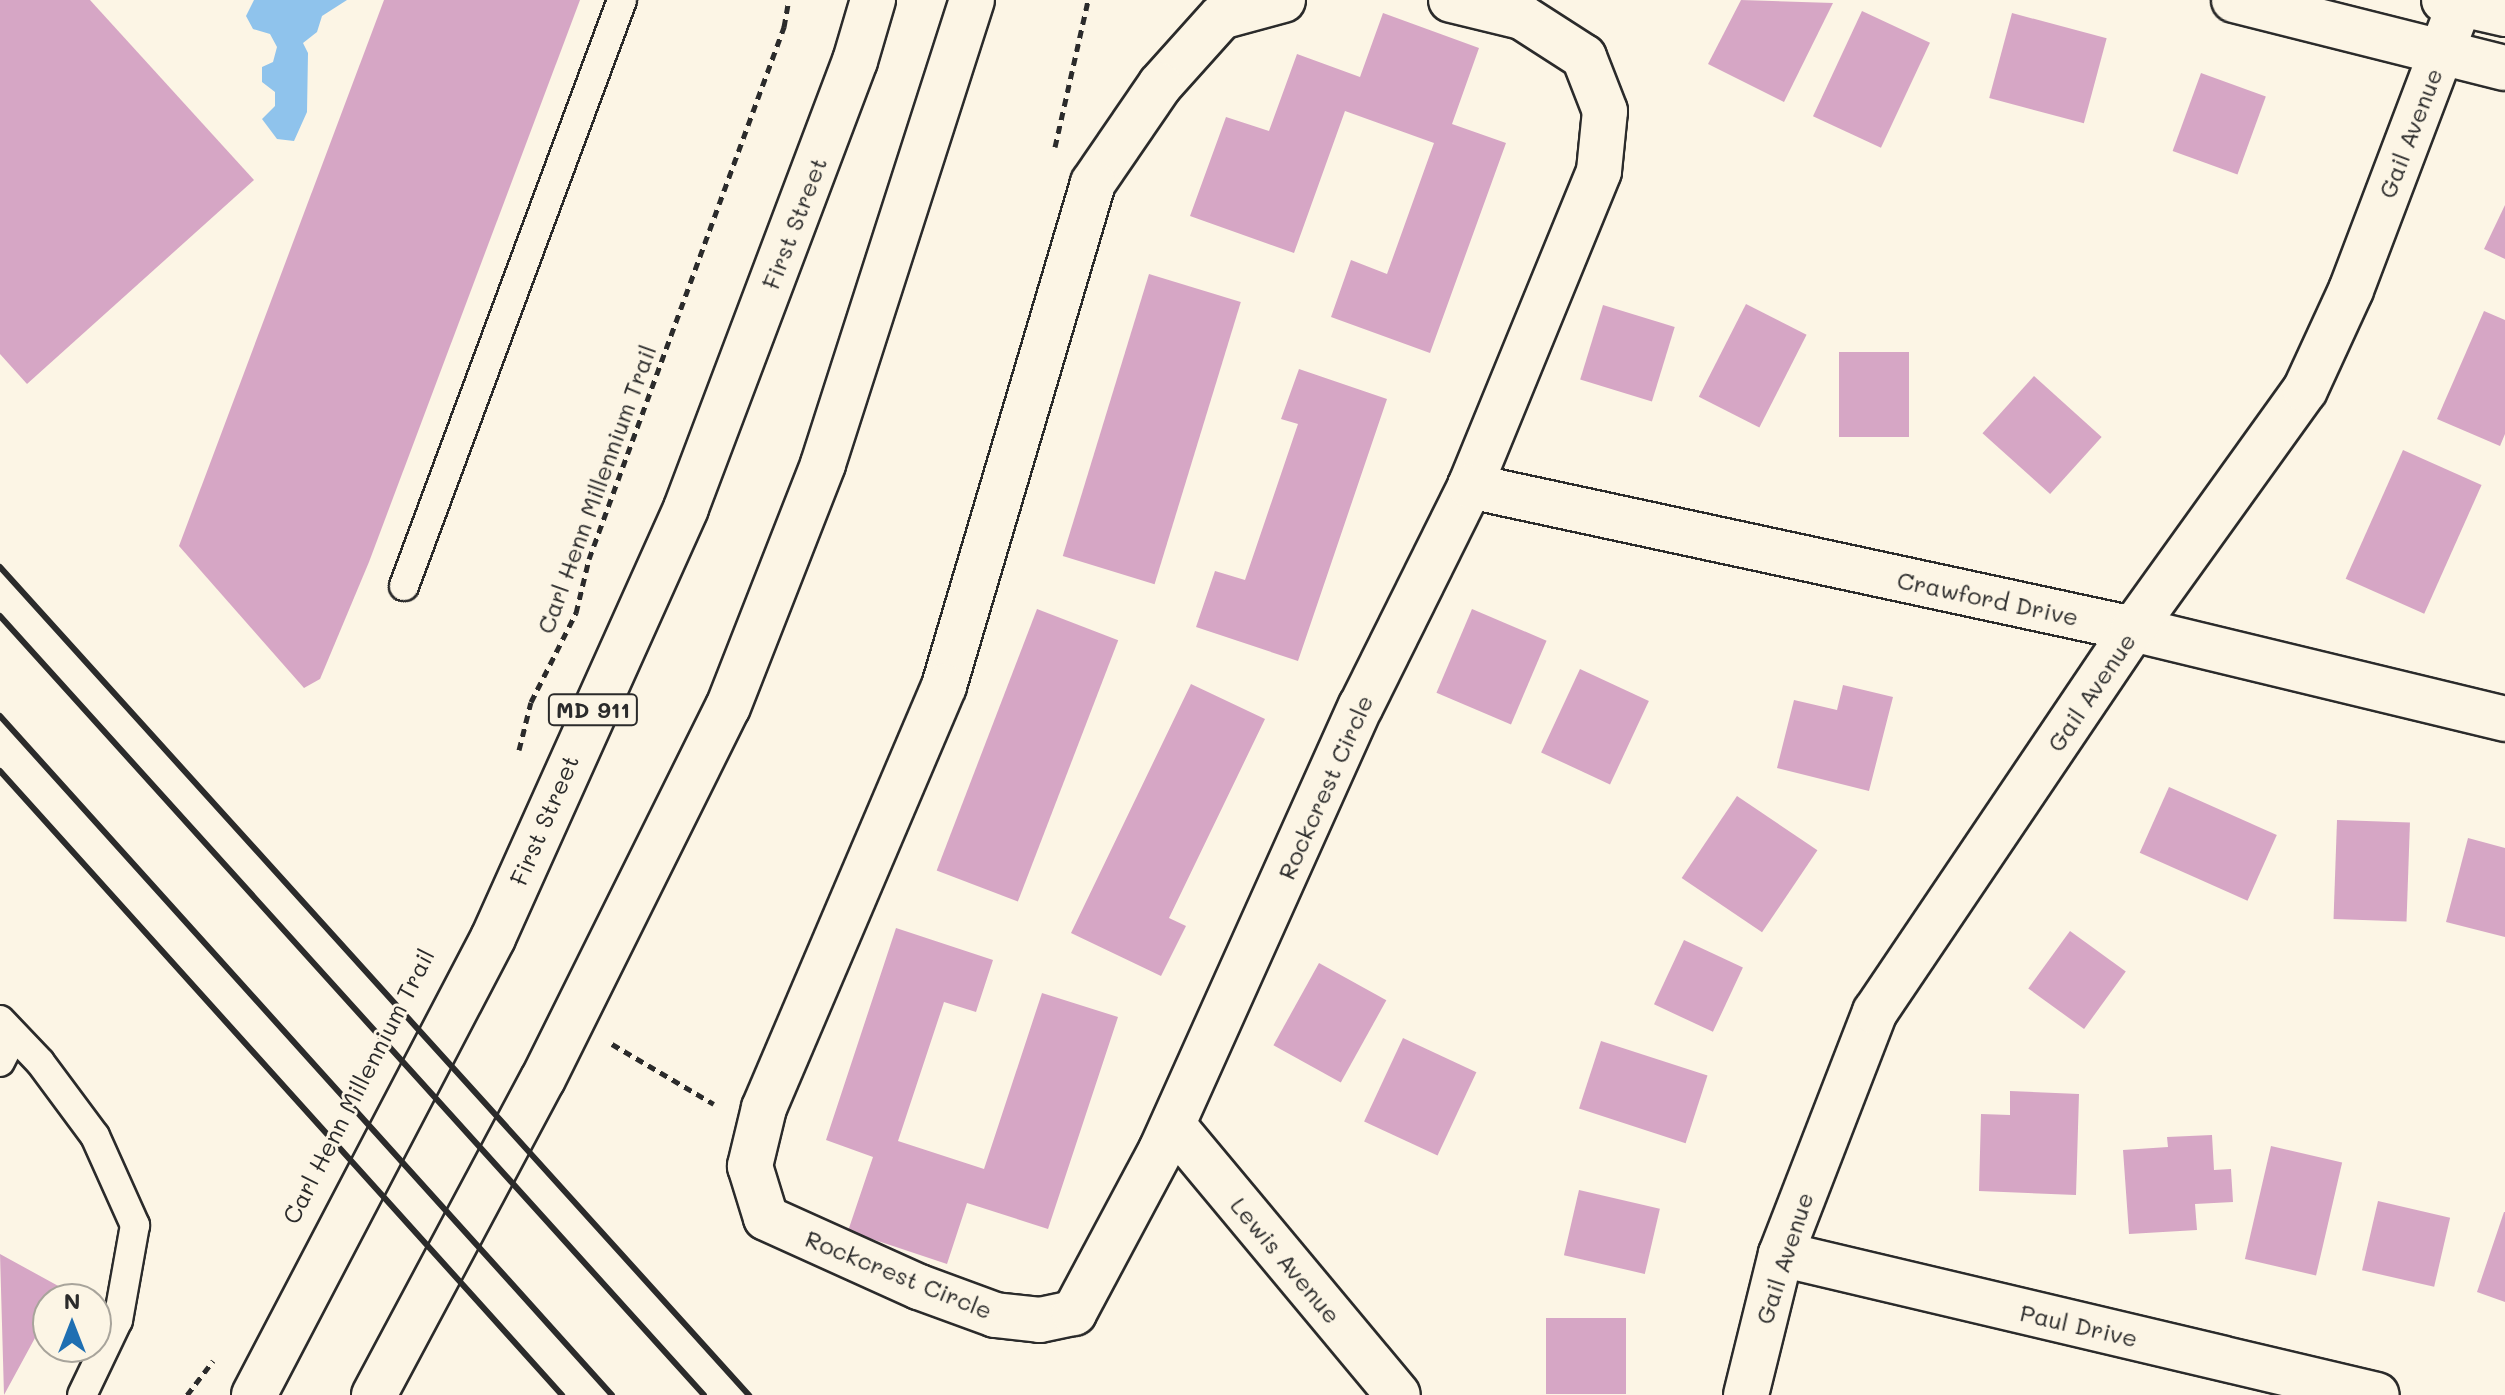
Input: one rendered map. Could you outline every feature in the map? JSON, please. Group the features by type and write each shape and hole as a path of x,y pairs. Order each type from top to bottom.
{"street":[{"name":"First Street","path":"254,1395 493,938 686,508 855,61 873,0"},
{"path":"374,1395 543,1079 728,707 823,464 972,0"},
{"name":"Rockcrest Circle","path":"1283,0 1221,17 1160,85 1093,183 944,686 764,1108 750,1166 766,1218 919,1287 995,1315 1040,1320 1074,1313 1173,1125 1361,706 1470,486 1599,171 1605,111 1584,57 1522,17 1451,0"},
{"path":"2234,0 2505,68"},
{"path":"2455,1 2505,14"},
{"name":"Gail Avenue","path":"1746,1395 1781,1254 1875,1012 2133,629 2305,390 2351,290 2441,53 2455,1"},
{"name":"Crawford Drive","path":"1470,486 2133,629 2505,719"},
{"name":"Lewis Avenue","path":"1173,1125 1398,1395"},
{"name":"Paul Drive","path":"1781,1254 2377,1395"}],"lane":[{"path":"404,586 622,0"},
{"path":"0,1062 7,1028"},
{"path":"7,1028 95,1136 135,1225 118,1320 82,1395"}],"path":[{"name":"Carl Henn Millennium Trail","path":"517,761 531,702 576,613 589,559 784,27 789,0"},
{"path":"1088,0 1053,160 1093,183"},
{"path":"608,1041 729,1112"},
{"path":"187,1395 203,1368 225,1353"}],"water":[{"path":"254,0 347,0 322,16 317,32 303,43 308,53 307,112 294,141 277,139 262,119 275,106 275,92 262,82 262,67 273,62 277,47 270,34 253,29 246,16"}],"building":[{"path":"0,0 90,0 254,180 27,384 0,354"},
{"path":"384,0 580,0 369,562 320,679 304,688 179,546"},
{"path":"1741,0 1833,3 1784,102 1708,64"},
{"path":"1862,11 1930,43 1881,148 1813,116"},
{"path":"1383,13 1479,48 1452,124 1506,143 1430,353 1331,317 1351,260 1387,274 1434,143 1345,111 1294,253 1190,216 1226,117 1269,131 1297,54 1360,77"},
{"path":"2012,13 2107,38 2084,123 1989,98"},
{"path":"2201,73 2266,97 2237,175 2173,151"},
{"path":"2505,205 2505,259 2484,249"},
{"path":"1149,274 1241,302 1155,584 1063,556"},
{"path":"1746,304 1807,335 1759,428 1699,397"},
{"path":"1603,305 1675,327 1652,402 1580,380"},
{"path":"2484,311 2505,320 2505,434 2500,446 2437,419"},
{"path":"1839,352 1909,352 1909,437 1839,437"},
{"path":"1299,369 1387,399 1298,661 1196,627 1215,571 1245,580 1298,424 1281,419"},
{"path":"2034,376 2102,437 2050,494 1982,433"},
{"path":"2403,450 2482,485 2424,614 2346,579"},
{"path":"1037,609 1118,640 1018,902 937,870"},
{"path":"1472,609 1547,641 1511,724 1436,693"},
{"path":"1580,669 1649,701 1610,784 1541,752"},
{"path":"1191,684 1265,719 1169,918 1186,926 1161,976 1071,933"},
{"path":"1843,685 1893,697 1869,791 1777,768 1794,700 1837,710"},
{"path":"2169,787 2277,835 2248,901 2140,853"},
{"path":"1737,796 1817,850 1762,932 1682,878"},
{"path":"2337,820 2410,823 2407,921 2334,919"},
{"path":"2468,838 2505,848 2505,937 2446,922"},
{"path":"896,928 993,960 976,1012 944,1002 898,1141 984,1169 1042,993 1118,1017 1048,1229 967,1203 947,1264 848,1231 873,1157 826,1140"},
{"path":"2070,931 2126,972 2084,1029 2028,988"},
{"path":"1684,940 1743,967 1713,1032 1654,1004"},
{"path":"1319,963 1386,1000 1341,1083 1273,1045"},
{"path":"1403,1038 1476,1072 1438,1156 1364,1121"},
{"path":"1601,1041 1708,1076 1686,1143 1579,1109"},
{"path":"2010,1091 2079,1094 2076,1195 1979,1191 1981,1114 2010,1115"},
{"path":"2212,1135 2214,1170 2231,1169 2233,1202 2195,1204 2197,1230 2129,1234 2123,1150 2168,1147 2167,1137"},
{"path":"2271,1146 2342,1162 2316,1275 2245,1259"},
{"path":"1579,1190 1660,1209 1645,1274 1564,1255"},
{"path":"2378,1201 2450,1218 2434,1287 2362,1270"},
{"path":"2505,1212 2505,1302 2477,1292"},
{"path":"0,1254 53,1283 32,1283 32,1343 4,1395"},
{"path":"1546,1318 1626,1318 1626,1394 1546,1394"}],"railway":[{"path":"0,567 749,1395"},
{"path":"0,616 704,1395"},
{"path":"0,716 612,1395"},
{"path":"0,771 562,1395"}]}
